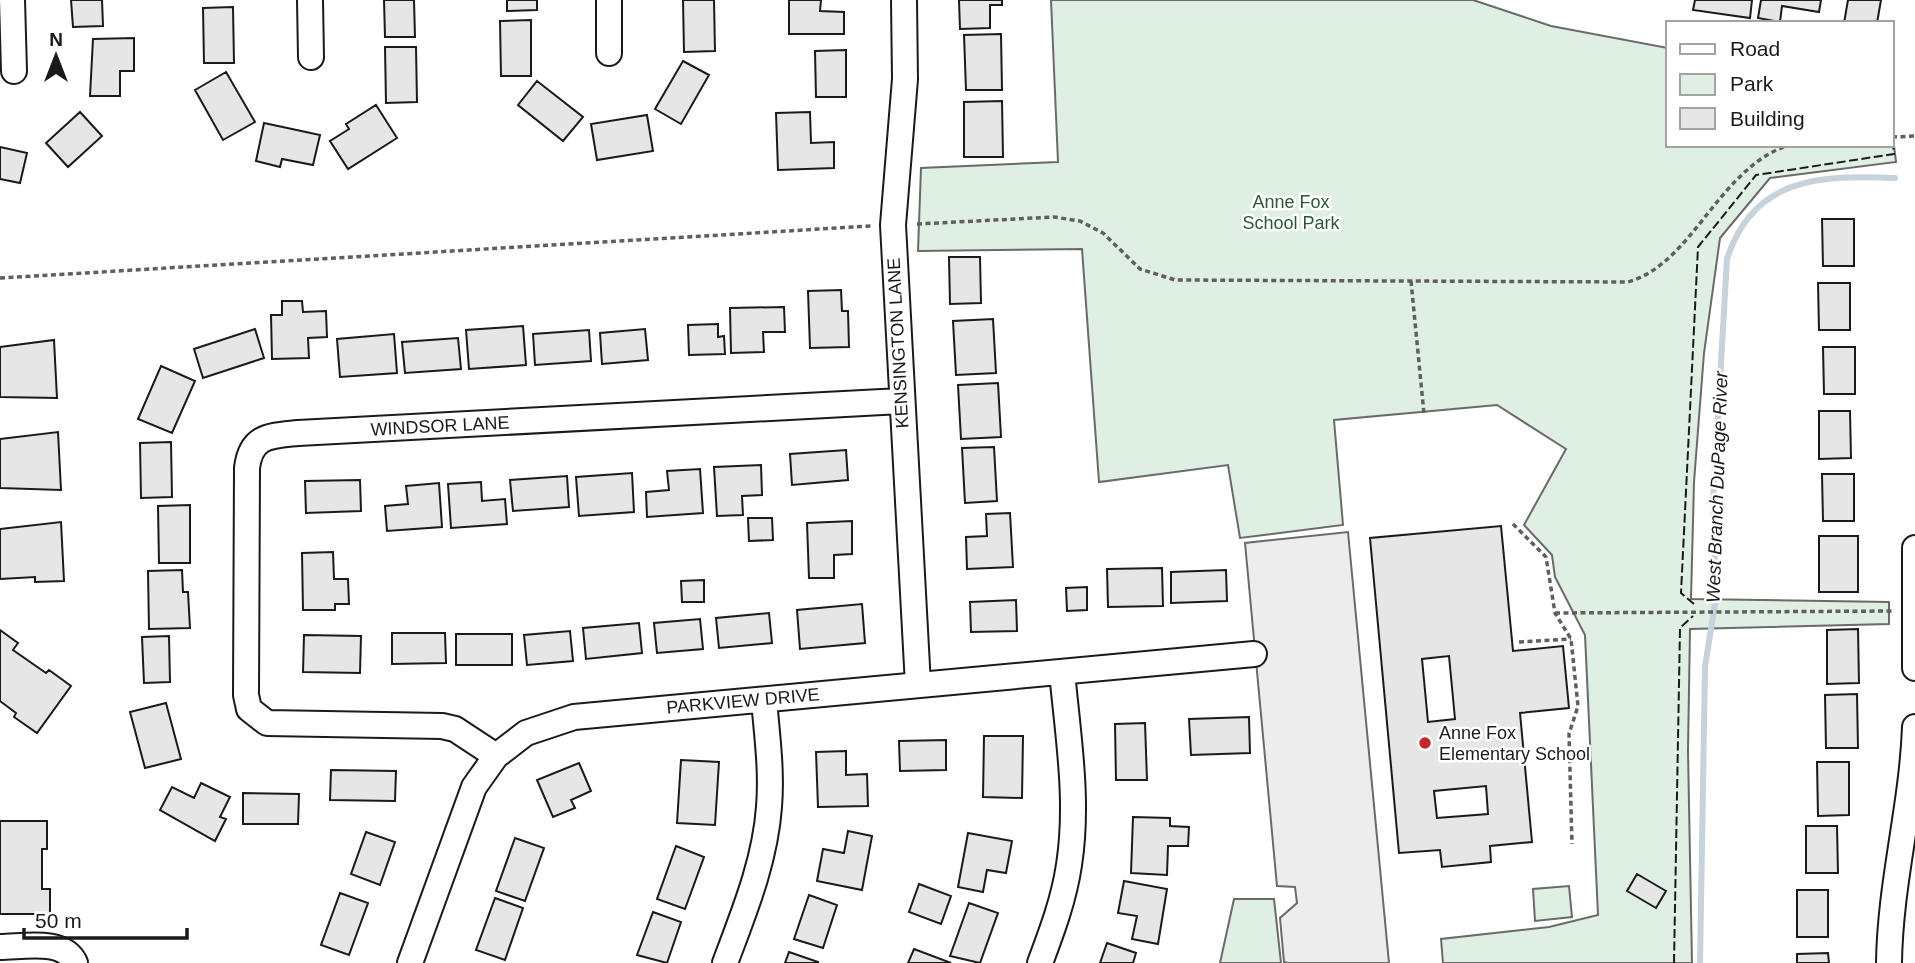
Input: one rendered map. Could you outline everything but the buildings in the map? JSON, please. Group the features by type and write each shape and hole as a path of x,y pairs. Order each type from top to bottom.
{"street":[{"path":"12,0 14,71"},
{"path":"310,0 311,57"},
{"path":"609,0 609,53"},
{"name":"KENSINGTON LANE","path":"904,0 905,79 893,225 918,685"},
{"name":"WINDSOR LANE","path":"496,756 455,729 442,726 267,723 253,715 246,695 247,468 251,450 262,439 298,433 901,401"},
{"path":"1915,548 1915,668"},
{"name":"PARKVIEW DRIVE","path":"410,963 474,788 496,756 533,729 574,716 1254,654"},
{"path":"1040,963 1064,895 1073,834 1073,785 1062,672"},
{"path":"725,963 754,882 766,830 770,775 764,700"},
{"path":"1889,963 1891,913 1911,792 1915,727"},
{"path":"0,947 62,948 71,954 75,963"}],"path":[{"path":"1894,137 1915,136"},
{"path":"922,224 1054,217 1080,221 1102,233 1140,268 1175,280 1616,283 1641,279 1663,264 1745,171 1768,154 1784,147"},
{"path":"0,278 864,226"},
{"path":"1411,281 1424,414"},
{"path":"1513,524 1546,557 1555,612 1571,639 1578,706 1569,734 1572,844"},
{"path":"1555,612 1900,611"},
{"path":"1519,642 1571,639"}],"green space":[{"name":"Anne Fox School Park","path":"1051,0 1473,0 1551,26 1666,48 1666,147 1894,146 1896,162 1770,178 1720,238 1704,353 1694,482 1691,599 1889,602 1889,624 1690,629 1688,751 1692,963 1443,963 1441,939 1549,927 1598,915 1585,635 1555,577 1552,555 1524,525 1566,449 1497,405 1334,420 1343,525 1240,538 1228,465 1099,482 1082,249 918,251 921,168 1058,162"},
{"path":"1569,886 1572,917 1535,921 1533,889"},
{"path":"1234,899 1274,899 1281,963 1220,963"}],"shaded area":[{"path":"1348,532 1389,963 1288,963 1284,962 1280,918 1297,903 1295,887 1277,886 1245,543"}],"waterway":[{"name":"West Branch DuPage River","path":"1700,963 1705,667 1716,597 1713,501 1727,259 1739,232 1754,211 1772,197 1793,187 1816,181 1895,178"}],"fence":[{"path":"1694,604 1681,593 1698,247 1756,175 1894,154 1893,147"},
{"path":"1674,963 1680,628 1693,616"}],"place":[{"name":"Anne Fox Elementary School","path":"1425,743"}]}
